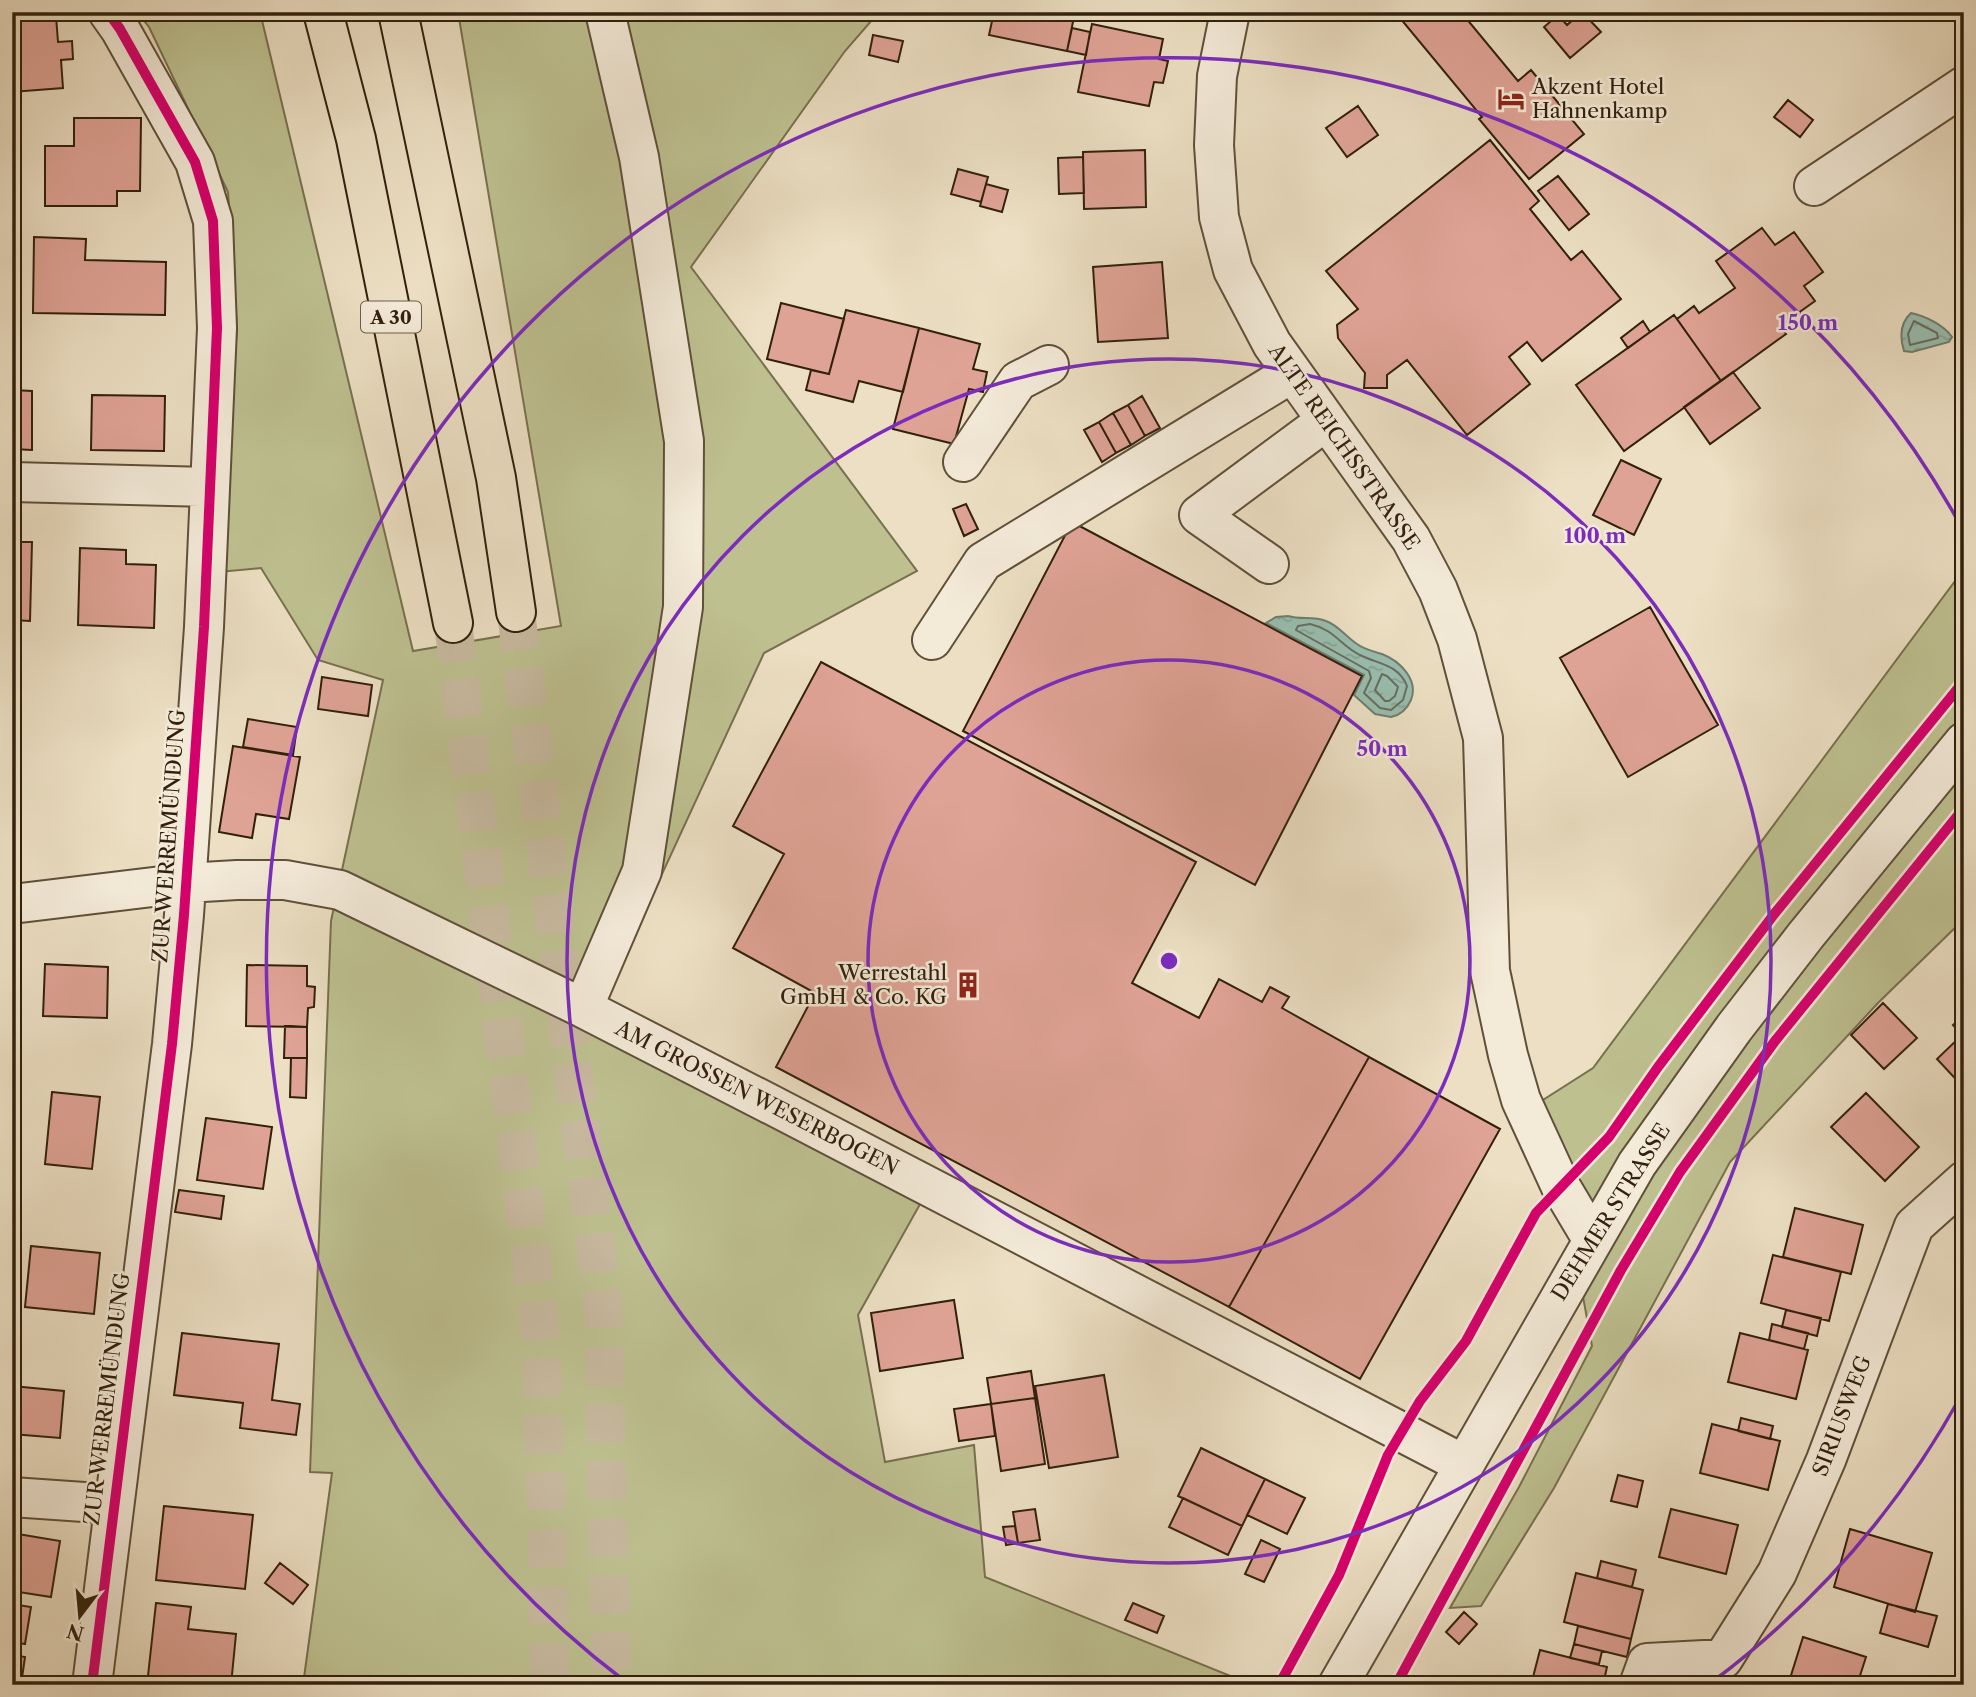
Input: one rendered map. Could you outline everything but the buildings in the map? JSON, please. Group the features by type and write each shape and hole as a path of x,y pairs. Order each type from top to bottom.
{"highway":[{"name":"A 30","path":"323,12 356,139 453,623"},
{"path":"398,12 496,478 516,612"}],"street":[{"name":"ZUR WERREMÜNDUNG","path":"92,1685 172,1044 204,627 217,328 213,221 195,162 108,12"},
{"path":"583,1009 642,871 683,607 684,441 639,157 605,12"},
{"name":"ALTE REICHSSTRASSE","path":"1230,12 1217,76 1214,145 1219,217 1233,270 1272,344 1411,539 1437,590 1457,639 1483,738 1490,971 1508,1055 1521,1100 1561,1187 1592,1239"},
{"path":"1814,186 1964,86"},
{"path":"963,462 1018,380 1048,365"},
{"path":"932,639 983,562 1292,373"},
{"path":"1269,564 1199,515 1326,421"},
{"path":"12,482 209,487"},
{"name":"DEHMER STRASSE","path":"1338,1685 1462,1464 1637,1164 1734,1028 1806,935 1964,742"},
{"name":"AM GROSSEN WESERBOGEN","path":"12,904 186,883 285,880 340,890 583,1009 1462,1464"},
{"name":"SIRIUSWEG","path":"1639,1685 1647,1663 1723,1659 1777,1573 1826,1460 1914,1226 1964,1181"},
{"path":"12,1497 113,1504"}],"green space":[{"path":"137,12 260,12 413,651 561,626 458,12 879,12 845,51 691,267 917,571 764,653 602,1004 933,1181 858,1315 885,1462 974,1445 985,1577 1238,1679 1235,1685 303,1685 332,1473 310,1472 331,921 383,680 318,660 261,568 219,572 237,328 228,192 149,27"},
{"path":"1964,569 1964,919 1878,1003 1730,1162 1554,1488 1481,1606 1450,1608 1519,1487 1592,1346 1564,1192 1543,1100 1593,1068"}],"water":[{"path":"1911,313 1939,325 1952,337 1949,342 1912,352 1904,351 1902,331"},
{"path":"1276,617 1326,621 1360,646 1395,661 1406,672 1412,685 1413,693 1408,706 1391,717 1375,714 1354,695 1364,675 1266,623"}],"tunnel":[{"path":"516,612 604,1315 611,1685"},
{"path":"453,623 542,1347 550,1685"}],"cycle path":[{"path":"92,1685 172,1044 184,915 204,627 217,328 213,221 195,162 108,12"},
{"path":"1279,1685 1339,1575 1388,1455 1420,1401 1466,1341 1536,1213 1609,1137 1658,1067 1775,913 1964,681"},
{"path":"1396,1685 1621,1270 1680,1172 1775,1041 1964,808"}],"place":[{"name":"Akzent Hotel Hahnenkamp","path":"1511,99"},
{"name":"Werrestahl GmbH & Co. KG","path":"968,985"}]}
